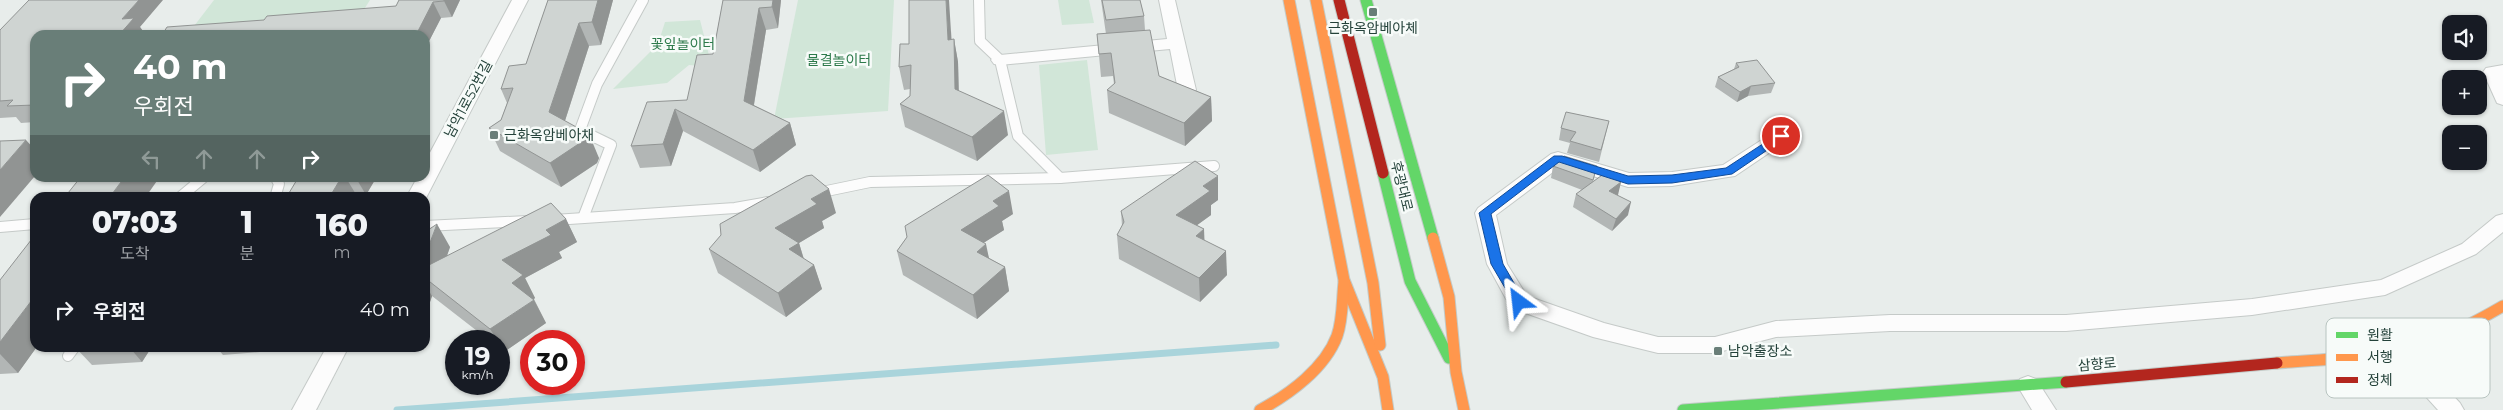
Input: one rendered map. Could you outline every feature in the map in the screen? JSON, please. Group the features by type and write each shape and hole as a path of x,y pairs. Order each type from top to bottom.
{"street":[{"name":"남악1로52번길","path":"430,171 520,0"},
{"path":"1167,0 1187,90"},
{"path":"1289,0 1344,280 1383,377"},
{"path":"1316,0 1373,283 1388,410"},
{"name":"후광대로","path":"1339,0 1410,281 1456,372"},
{"name":"후광대로","path":"1366,0 1449,297 1456,372 1464,410"},
{"path":"1000,60 1177,42"},
{"path":"2503,70 2492,72 2503,99"},
{"path":"1781,136 1728,171 1672,179 1628,180 1558,158 1485,213 1497,264 1519,302 1601,331 1658,345 1715,345 1776,329 1890,323 2066,323 2252,307 2385,288 2469,249 2503,221"},
{"path":"1260,410 1311,374 1337,336 1344,280"},
{"name":"삼향로","path":"2483,318 2503,306"},
{"path":"304,410 335,352"},
{"name":"삼향로","path":"1683,410 2028,385 2326,358"},
{"path":"2028,385 2044,410"},
{"path":"2441,398 2452,410"}],"lane":[{"path":"583,218 611,145 580,130 597,84 643,0"},
{"path":"979,0 980,42 1000,60 1018,136 1060,178"},
{"path":"810,194 870,182 1060,178 1214,166"},
{"path":"186,192 198,182"},
{"path":"430,226 538,221 735,208 782,200"},
{"path":"0,227 30,224"}],"green space":[{"path":"214,0 370,0 358,19 191,30"},
{"name":"물결놀이터","path":"798,0 894,0 888,111 774,119"},
{"path":"1058,0 1089,0 1094,23 1062,25"},
{"name":"꽃잎놀이터","path":"700,20 712,67 689,65 667,83 613,89 658,44 665,22"},
{"path":"1087,60 1098,150 1046,155 1039,65"}],"building":[{"path":"29,0 139,0 122,19 134,18 123,30 30,30 30,105 7,106 13,100 0,101 0,30"},
{"path":"399,0 444,0 433,2 419,30 165,30 167,27 264,20 267,16 396,6"},
{"path":"548,0 598,0 592,22 579,23 549,112 589,134 586,139 550,163 489,128 501,120 513,88 501,89 509,66 526,64"},
{"path":"723,0 773,0 772,7 759,8 744,101 790,123 753,150 675,109 663,144 631,146 647,102 687,100 697,55 713,54"},
{"path":"909,0 946,0 948,40 954,39 955,89 1004,111 972,137 900,104 910,96 911,65 899,67 900,44 909,44"},
{"path":"1102,0 1140,0 1144,16 1106,20"},
{"path":"1150,30 1159,76 1211,97 1184,123 1107,90 1115,83 1111,53 1099,54 1097,34"},
{"path":"1757,60 1775,83 1751,86 1740,92 1718,77 1739,67 1736,63"},
{"path":"1566,112 1609,121 1601,150 1570,141 1576,132 1561,128"},
{"path":"26,140 0,170 0,141"},
{"path":"1564,156 1597,166 1593,180 1553,166"},
{"path":"1195,161 1218,176 1203,186 1210,191 1176,215 1204,229 1196,236 1226,251 1199,278 1117,235 1124,222 1121,211"},
{"path":"1605,173 1621,182 1609,191 1631,202 1616,219 1576,194"},
{"path":"812,175 829,189 811,199 817,204 775,228 799,243 789,249 814,265 778,293 709,249 721,235 720,224 806,176"},
{"path":"988,175 1009,191 993,201 999,206 961,230 986,244 977,252 1005,267 973,295 897,251 907,237 905,226"},
{"path":"77,182 121,182 114,192 69,192"},
{"path":"296,182 339,182 333,192 290,192"},
{"path":"551,203 566,219 546,230 551,235 502,260 523,275 512,283 534,300 490,329 430,282 430,264"},
{"path":"437,224 430,243 430,229"},
{"path":"30,241 30,303 0,342 0,280"}],"waterway":[{"path":"397,410 1276,345"}],"traffic: fast":[{"path":"1366,0 1433,238"},
{"path":"1383,173 1410,281 1449,358"},
{"path":"1683,410 2066,382"}],"traffic: slow":[{"path":"1289,0 1344,280 1383,377 1388,410"},
{"path":"1316,0 1373,283 1380,345"},
{"path":"1433,238 1449,297 1456,372 1464,410"},
{"path":"1260,410 1282,397 1304,379 1332,346 1340,324 1344,282"},
{"path":"2482,318 2503,306"},
{"path":"2277,363 2326,359"}],"traffic: jam":[{"path":"1339,0 1383,173"},
{"path":"2066,382 2277,363"}],"place":[{"name":"근화옥암베아체","path":"1373,12"},
{"name":"근화옥암베아채","path":"494,135"},
{"name":"남악출장소","path":"1718,351"}],"route":[{"path":"1519,302 1497,264 1485,213 1558,158 1628,180 1672,179 1728,171 1781,136"}]}
